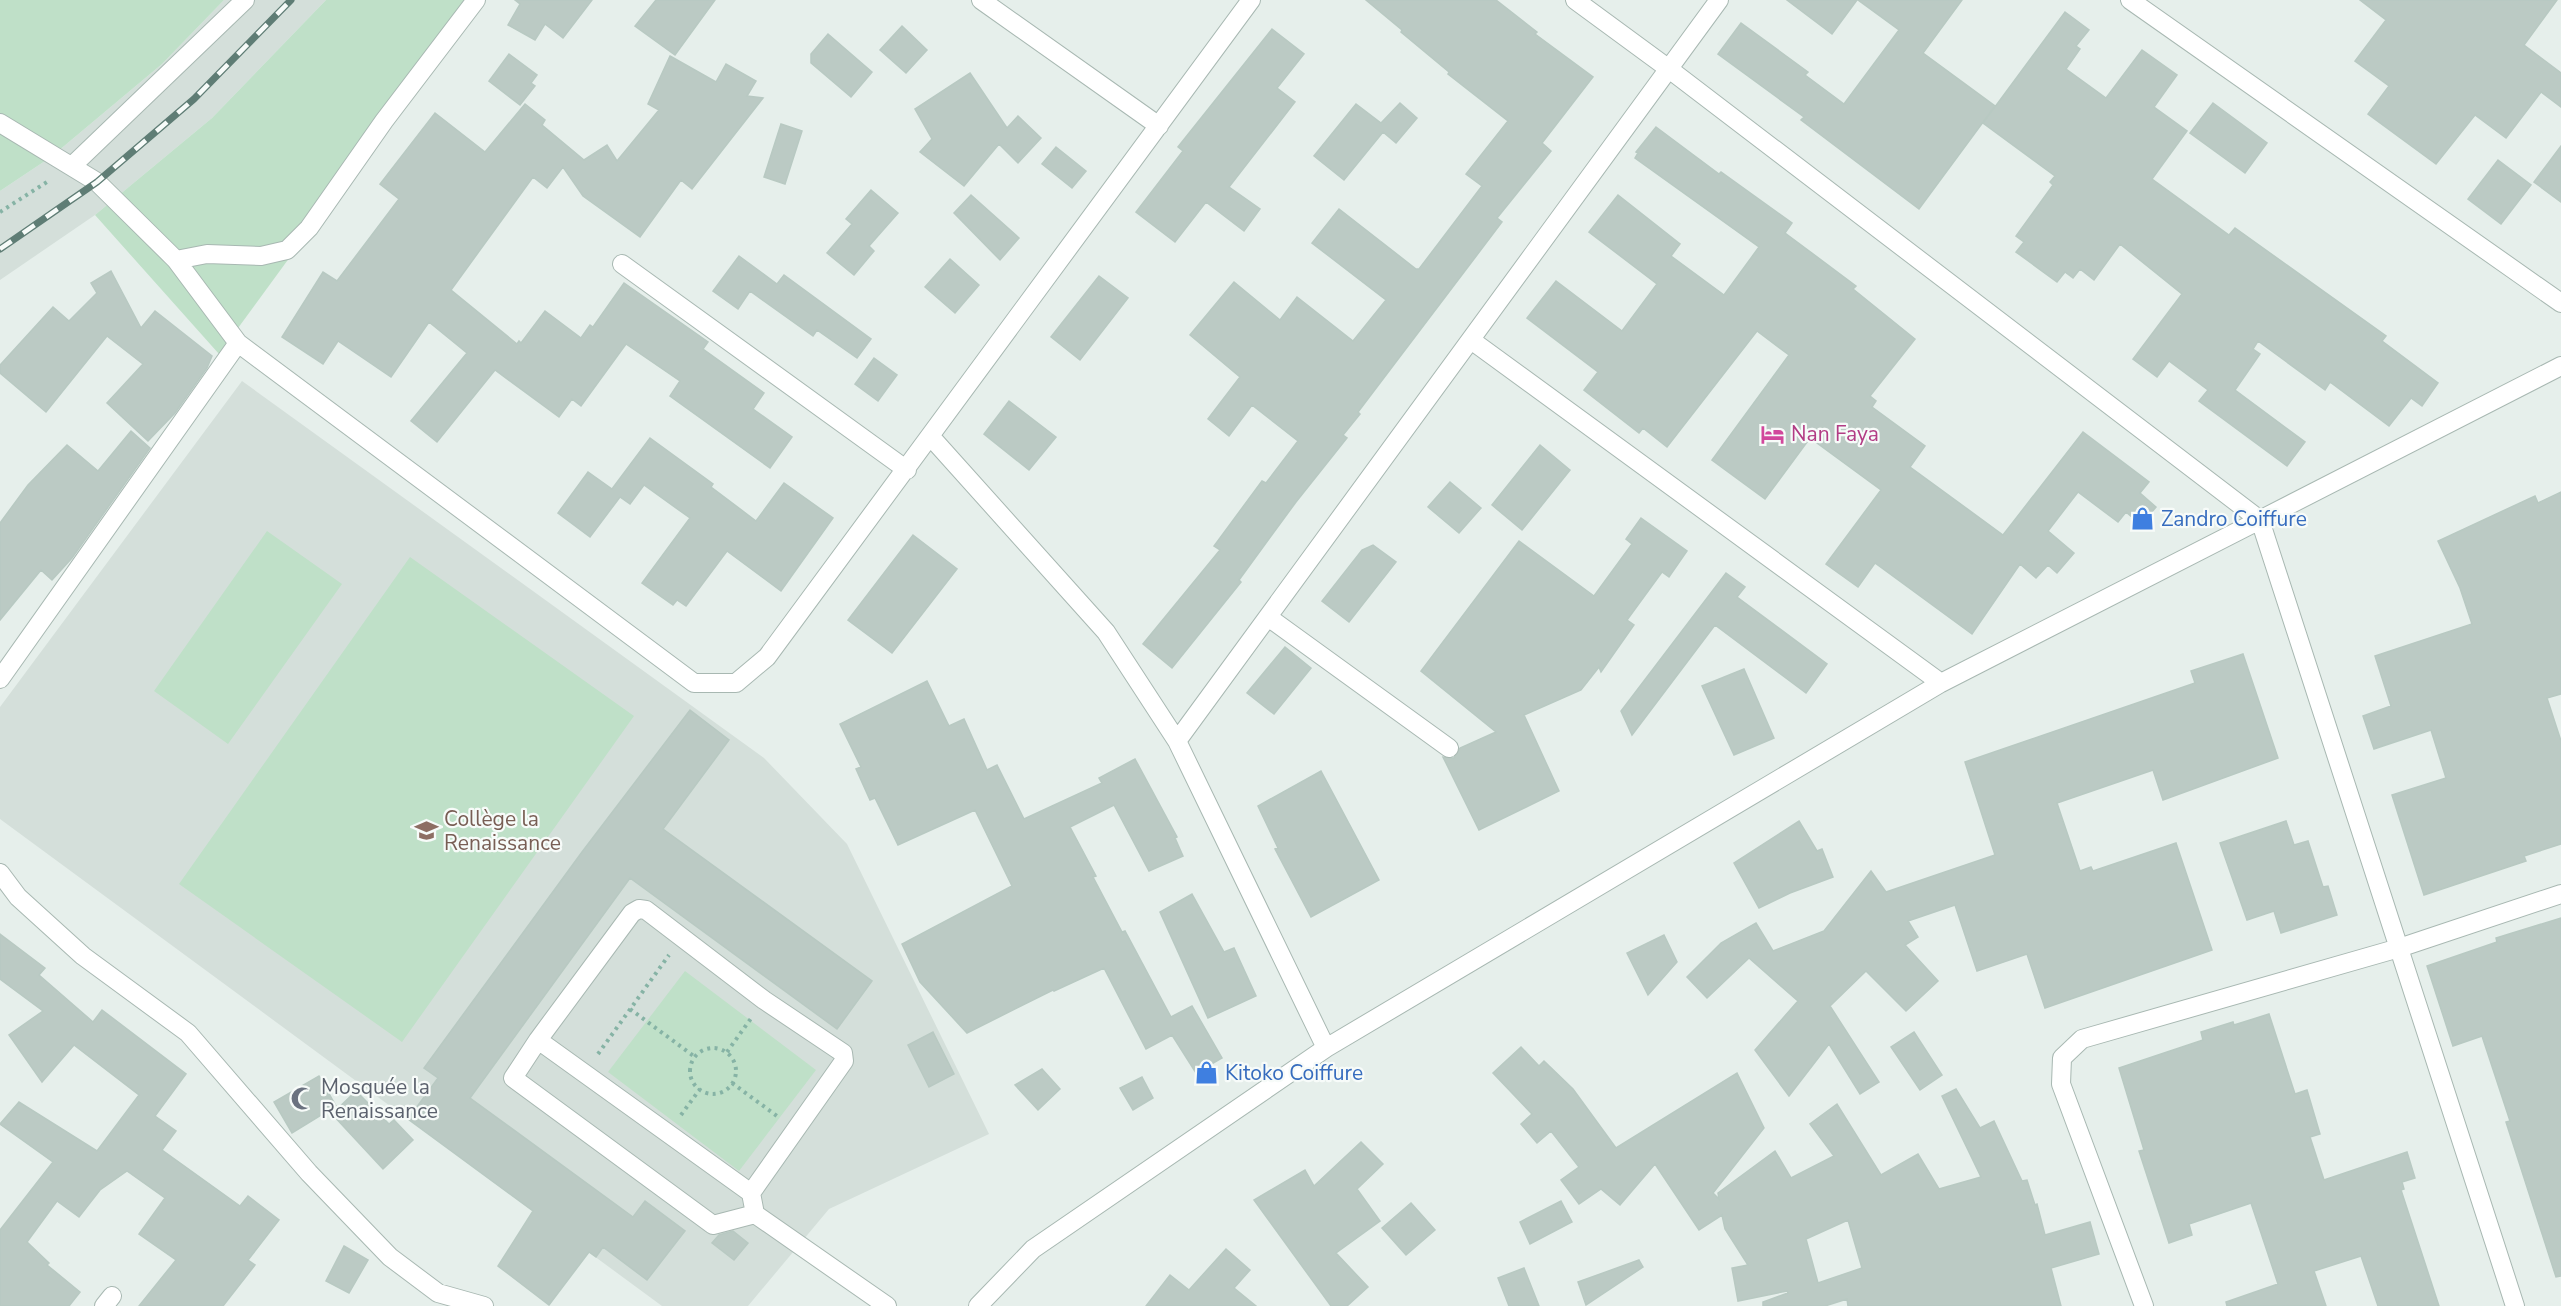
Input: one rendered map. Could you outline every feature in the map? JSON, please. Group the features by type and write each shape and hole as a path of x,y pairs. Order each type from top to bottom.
{"street":[{"path":"72,166 245,0"},
{"path":"176,260 207,254 261,256 287,250 309,228 384,122 476,0"},
{"path":"981,0 1159,126"},
{"path":"0,123 98,182 176,260 238,344 694,683 736,683 767,657 1251,0"},
{"path":"1575,0 1669,69 2260,520 2515,1306"},
{"path":"1177,741 1719,0"},
{"path":"2130,0 2561,303"},
{"path":"622,264 906,470"},
{"path":"1471,340 1941,683"},
{"path":"0,678 238,344"},
{"path":"978,1306 1033,1249 1326,1048 1941,683 2561,366"},
{"path":"931,437 1106,632 1177,741 1326,1048"},
{"path":"1268,617 1449,748"},
{"path":"0,873 18,897 83,956 188,1033 309,1173 390,1257 438,1293 484,1306"},
{"path":"2144,1306 2061,1084 2062,1058 2082,1038 2399,948 2561,894"},
{"path":"751,1194 844,1061 843,1053 764,1000 646,910 639,909 632,913 538,1040 513,1075 514,1081 713,1225 756,1214"},
{"path":"538,1040 751,1194 756,1214 887,1306"}],"path":[{"path":"0,212 72,166"},
{"path":"584,1073 682,938"},
{"path":"727,1052 764,1000"},
{"path":"630,1009 695,1057"},
{"path":"716,1048 727,1052 734,1061 736,1072 732,1083 717,1093 708,1093 693,1083 691,1065 695,1057 705,1049 716,1048"},
{"path":"732,1083 797,1130"}],"shaded area":[{"path":"224,0 326,0 212,118 95,215 0,280 0,191 51,157 162,64"},
{"name":"Collège la Renaissance","path":"242,381 764,758 847,844 989,1134 829,1209 748,1306 662,1306 0,819 0,707"}],"green space":[{"path":"0,0 224,0 162,64 51,157 0,191"},
{"path":"326,0 478,0 219,354 95,215 212,118"},
{"path":"267,531 342,584 228,744 154,691"},
{"path":"410,557 634,716 402,1042 179,884"},
{"path":"685,971 816,1070 739,1171 608,1072"}],"building":[{"path":"515,0 592,0 563,38 545,24 535,40 508,25 520,4"},
{"path":"656,0 715,0 675,55 635,26"},
{"path":"1366,0 1496,0 1537,32 1535,34 1593,77 1542,143 1551,151 1497,218 1502,222 1358,412 1360,414 1343,435 1347,438 1296,502 1239,580 1241,582 1172,668 1143,644 1220,550 1214,546 1262,481 1266,483 1298,441 1252,405 1229,436 1208,419 1240,377 1190,335 1234,282 1280,320 1297,297 1353,341 1386,300 1312,243 1339,209 1419,269 1482,186 1466,174 1508,121 1448,74 1449,72"},
{"path":"1787,0 1857,0 1832,34"},
{"path":"1858,0 1962,0 1923,53 1995,106 1919,209 1801,120 1804,117 1718,54 1741,23 1808,72 1805,75 1844,104 1899,30"},
{"path":"2360,0 2557,0 2524,45 2561,73 2561,107 2541,92 2506,138 2475,115 2436,164 2368,114 2389,86 2355,61 2386,20"},
{"path":"2065,12 2089,30 2076,46 2080,49 2066,69 2106,98 2142,50 2177,75 2154,107 2187,131 2152,179 2229,235 2235,228 2386,336 2382,341 2438,383 2422,406 2411,398 2389,426 2330,382 2325,390 2258,341 2253,349 2260,354 2235,390 2305,442 2287,466 2199,401 2208,390 2169,361 2157,377 2133,359 2182,294 2120,244 2094,280 2080,269 2073,278 2065,272 2057,282 2016,252 2024,242 2016,236 2053,185 2050,182 2055,176 1983,123"},
{"path":"902,26 927,50 906,73 880,50"},
{"path":"1272,29 1304,54 1277,88 1295,102 1229,187 1260,209 1244,231 1206,202 1175,242 1136,212 1183,151 1178,147"},
{"path":"828,34 872,72 851,97 811,63 811,54"},
{"path":"509,54 537,75 531,83 535,86 520,105 489,81"},
{"path":"670,56 716,82 726,64 756,81 747,96 763,98 692,189 681,180 640,237 583,196 563,167 547,188 533,177 451,290 517,344 519,341 521,343 545,311 581,338 590,325 593,327 624,283 708,342 703,349 764,393 753,409 792,437 770,468 670,396 680,381 626,344 581,406 572,399 559,417 495,370 437,442 411,421 467,353 429,322 391,377 338,341 323,364 282,337 323,272 337,281 399,199 380,184 435,113 485,152 525,104 545,120 542,125 584,160 607,145 617,161 659,110 648,104"},
{"path":"970,73 1007,128 1018,116 1041,138 1018,163 999,144 964,186 920,152 932,139 915,109"},
{"path":"1400,103 1417,118 1396,143 1383,132 1344,180 1314,156 1356,104 1381,123"},
{"path":"2213,103 2267,143 2245,173 2190,133"},
{"path":"781,124 802,131 785,184 764,177"},
{"path":"1656,127 1719,174 1721,172 1792,223 1785,233 1856,286 1853,289 1915,339 1870,396 1876,401 1872,407 1925,446 1910,467 2003,535 2083,432 2149,482 2140,493 2156,507 2141,525 2126,512 2118,522 2078,492 2048,531 2074,553 2057,573 2048,565 2036,578 2020,564 1972,634 1875,563 1858,587 1826,564 1881,490 1810,438 1765,499 1712,460 1789,355 1757,331 1667,447 1643,428 1639,433 1584,390 1598,372 1527,318 1556,281 1622,331 1657,284 1589,232 1618,195 1680,244 1671,256 1724,295 1759,247 1635,158 1638,153 1636,152"},
{"path":"2561,146 2561,202 2534,182"},
{"path":"1056,147 1086,171 1072,188 1042,164"},
{"path":"2498,160 2531,185 2501,224 2468,199"},
{"path":"871,190 898,213 869,246 874,251 854,275 827,253 852,224 846,219"},
{"path":"971,195 1019,238 1000,260 954,213"},
{"path":"739,256 777,284 784,275 871,339 857,358 817,330 813,336 750,291 738,309 713,291"},
{"path":"950,259 979,285 955,313 925,287"},
{"path":"111,271 141,328 155,311 212,356 207,368 175,413 148,441 107,403 143,364 107,336 46,412 0,373 0,365 53,307 69,321 97,293 91,283"},
{"path":"1099,276 1128,298 1080,360 1051,337"},
{"path":"874,358 897,375 878,401 855,384"},
{"path":"1009,401 1056,437 1029,470 984,434"},
{"path":"131,431 150,448 72,558 52,580 41,570 0,620 0,523 28,485 67,445 98,471"},
{"path":"650,438 713,484 711,487 756,521 784,483 833,518 781,591 727,551 686,606 677,600 673,605 642,583 690,518 644,485 630,504 620,497 590,537 558,513 588,472 612,489"},
{"path":"1540,445 1570,470 1522,530 1492,505"},
{"path":"1450,482 1481,508 1459,533 1428,507"},
{"path":"2561,492 2561,694 2547,698 2561,741 2561,844 2524,856 2526,861 2424,895 2392,795 2446,778 2431,730 2374,749 2363,716 2391,706 2375,656 2472,624 2460,588 2438,541 2535,496 2538,503"},
{"path":"1641,518 1687,551 1669,577 1662,572 1627,620 1634,625 1601,672 1599,667 1581,690 1524,715 1559,791 1479,830 1443,757 1454,758 1460,748 1496,732 1421,671 1519,541 1594,596 1632,544 1626,539"},
{"path":"913,535 957,569 892,653 848,620"},
{"path":"1373,545 1396,562 1349,622 1322,601 1362,550"},
{"path":"1726,573 1745,587 1737,597 1827,664 1806,693 1715,625 1632,735 1621,711"},
{"path":"1285,647 1311,668 1274,714 1247,693"},
{"path":"2243,654 2278,758 2163,800 2153,770 2057,803 2080,871 2091,867 2093,871 2176,843 2212,950 2045,1008 2027,954 1977,971 1955,905 1908,921 1918,937 1905,945 1938,981 1906,1011 1866,971 1830,1006 1879,1082 1860,1094 1829,1044 1789,1096 1755,1050 1798,1001 1749,958 1707,998 1687,977 1721,943 1756,923 1773,951 1824,931 1871,871 1886,892 1995,855 1965,762 2195,683 2191,671"},
{"path":"1744,669 1774,738 1734,755 1702,686"},
{"path":"927,681 949,726 964,719 987,770 997,765 1024,819 1102,783 1099,778 1135,759 1177,837 1175,838 1183,856 1149,871 1114,805 1070,827 1122,932 1125,931 1171,1017 1192,1006 1222,1058 1196,1073 1172,1035 1146,1049 1104,968 1053,990 967,1033 920,982 902,944 1012,886 975,810 898,845 875,798 870,800 856,769 861,767 840,724"},
{"path":"690,710 729,740 663,829 872,981 837,1029 630,878 470,1098 633,1217 645,1201 685,1231 647,1280 603,1247 596,1257 589,1252 549,1305 498,1266 533,1211 408,1119 438,1078 424,1068 582,852"},
{"path":"1321,771 1379,880 1311,917 1275,849 1278,848 1258,806"},
{"path":"1799,821 1817,851 1822,849 1833,877 1790,893 1759,908 1734,863"},
{"path":"2286,821 2294,845 2308,841 2323,887 2328,886 2337,915 2281,933 2274,911 2247,920 2220,843"},
{"path":"1192,894 1224,952 1234,948 1256,996 1208,1018 1160,912"},
{"path":"2561,918 2561,1276 2556,1277 2506,1122 2510,1121 2482,1036 2453,1046 2427,966 2497,942 2496,938"},
{"path":"0,934 45,968 39,975 93,1022 102,1010 186,1074 155,1116 176,1131 162,1150 240,1206 248,1196 279,1220 248,1260 255,1265 223,1306 139,1306 176,1260 139,1234 165,1198 127,1171 100,1190 79,1217 57,1201 27,1242 49,1263 47,1265 80,1292 69,1306 0,1306 0,1230 53,1162 0,1124 19,1102 97,1151 139,1095 74,1045 42,1082 9,1035 43,1011 0,979"},
{"path":"1664,935 1677,962 1648,995 1627,953"},
{"path":"2269,1014 2295,1094 2307,1090 2320,1134 2310,1137 2324,1180 2407,1152 2415,1178 2402,1182 2404,1189 2401,1190 2439,1306 2378,1306 2361,1256 2314,1271 2326,1306 2227,1306 2226,1302 2278,1284 2251,1203 2189,1224 2192,1235 2169,1243 2139,1151 2144,1150 2119,1068 2203,1040 2201,1032"},
{"path":"933,1032 954,1074 929,1087 908,1045"},
{"path":"1914,1032 1942,1075 1920,1090 1891,1047"},
{"path":"1521,1047 1539,1066 1544,1061 1573,1089 1616,1148 1737,1073 1764,1128 1713,1193 1719,1199 1718,1193 1775,1151 1791,1178 1834,1156 1810,1124 1837,1104 1881,1175 1918,1154 1939,1189 1981,1177 1942,1096 1956,1089 1980,1128 1994,1121 2022,1181 2027,1180 2035,1205 2037,1204 2045,1235 2090,1222 2099,1254 2051,1268 2061,1306 1848,1306 1847,1299 1825,1306 1763,1306 1763,1302 1788,1293 1787,1291 1738,1301 1732,1268 1748,1265 1725,1229 1722,1215 1699,1230 1655,1164 1620,1205 1601,1189 1579,1204 1561,1180 1579,1167 1551,1131 1537,1143 1521,1124 1532,1114 1493,1073","holes":["1848,1220 1862,1268 1818,1283 1806,1239"]},
{"path":"1042,1069 1060,1089 1038,1110 1015,1085"},
{"path":"319,1076 336,1106 292,1133 274,1102"},
{"path":"1142,1077 1153,1098 1133,1110 1120,1088"},
{"path":"356,1091 389,1124 394,1120 413,1140 383,1169 332,1114"},
{"path":"1361,1142 1383,1164 1357,1189 1380,1221 1336,1253 1368,1287 1347,1306 1331,1306 1254,1200 1305,1170 1314,1186"},
{"path":"1561,1201 1572,1222 1530,1244 1520,1222"},
{"path":"1411,1203 1435,1230 1406,1255 1382,1228"},
{"path":"733,1231 748,1243 734,1260 712,1243 719,1235"},
{"path":"344,1246 368,1260 349,1293 326,1281"},
{"path":"1226,1249 1250,1270 1234,1288 1256,1306 1146,1306 1170,1275 1189,1290"},
{"path":"1639,1260 1643,1267 1586,1305 1578,1282"},
{"path":"1524,1268 1539,1306 1509,1306 1498,1278"}],"railway":[{"path":"0,249 97,182 194,99 291,0"}],"place":[{"name":"Nan Faya","path":"1773,434"},
{"name":"Zandro Coiffure","path":"2143,519"},
{"name":"Collège la Renaissance","path":"426,831"},
{"name":"Kitoko Coiffure","path":"1207,1073"},
{"name":"Mosquée la Renaissance","path":"303,1099"}]}
